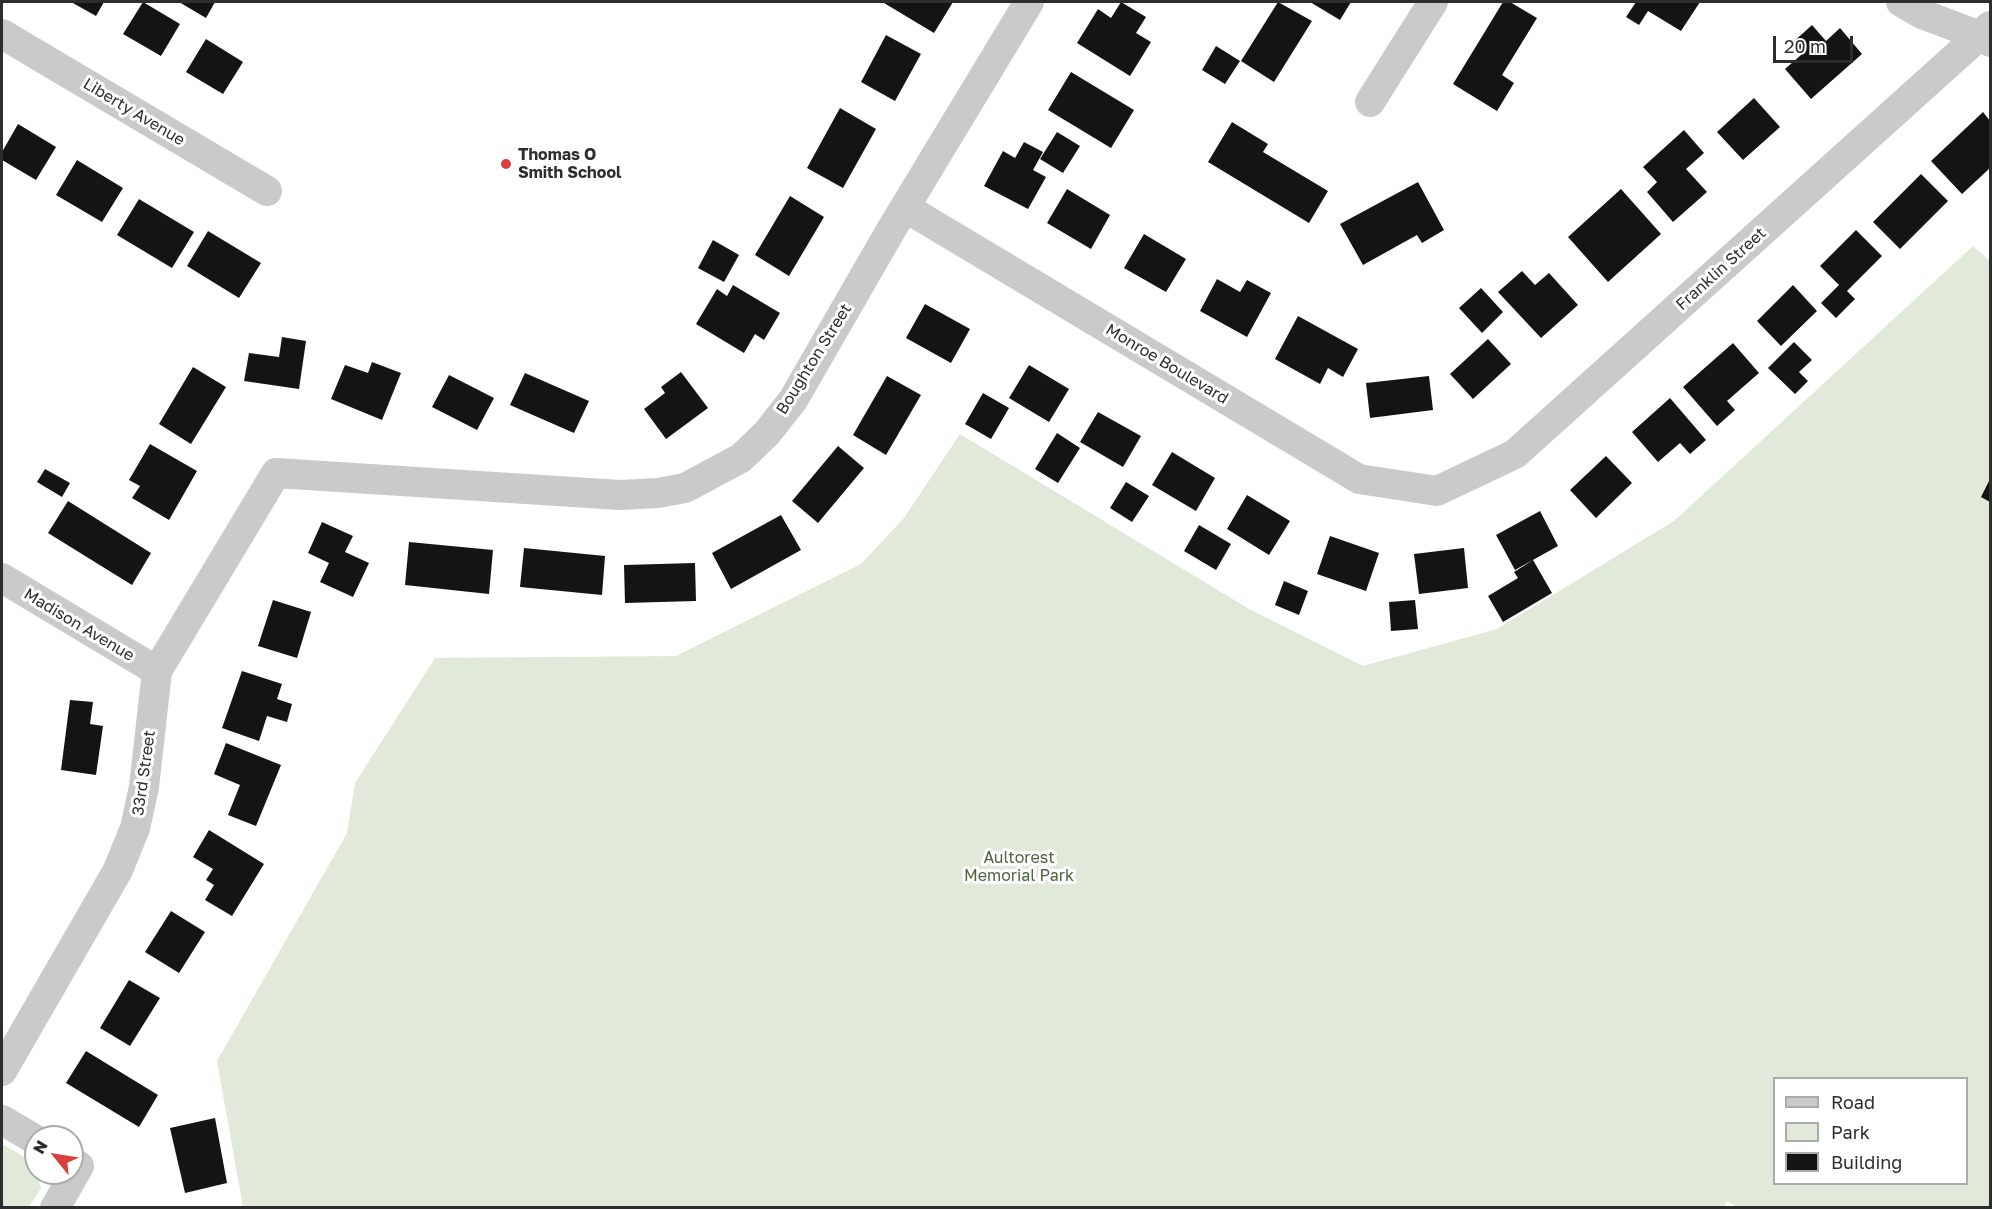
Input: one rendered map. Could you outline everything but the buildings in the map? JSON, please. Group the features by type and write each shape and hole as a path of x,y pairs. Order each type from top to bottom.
{"street":[{"name":"Boughton Street","path":"276,473 620,495 658,493 685,488 741,458 767,433 793,400 891,230 1029,2"},
{"path":"1370,102 1433,2"},
{"path":"1901,2 1922,14 1987,35"},
{"name":"Liberty Avenue","path":"2,34 267,191"},
{"name":"Franklin Street","path":"1437,491 1515,454 1987,35"},
{"name":"Monroe Boulevard","path":"906,208 1359,479 1437,491"},
{"name":"33rd Street","path":"2,1071 118,870 135,828 144,787 157,671 276,473"},
{"name":"Madison Avenue","path":"2,578 157,671"},
{"path":"2,1120 24,1133"},
{"path":"55,1208 66,1185"}],"green space":[{"name":"Aultorest Memorial Park","path":"1973,246 1990,261 1990,1207 1738,1208 1727,1201 1723,1208 243,1207 217,1061 347,833 355,783 435,658 676,656 861,564 904,518 960,434 1249,609 1363,666 1497,629 1674,521"},
{"path":"2,1144 24,1157 24,1185 40,1185 41,1188 29,1207 2,1207"}],"place":[{"name":"Thomas O Smith School","path":"506,164"}]}
